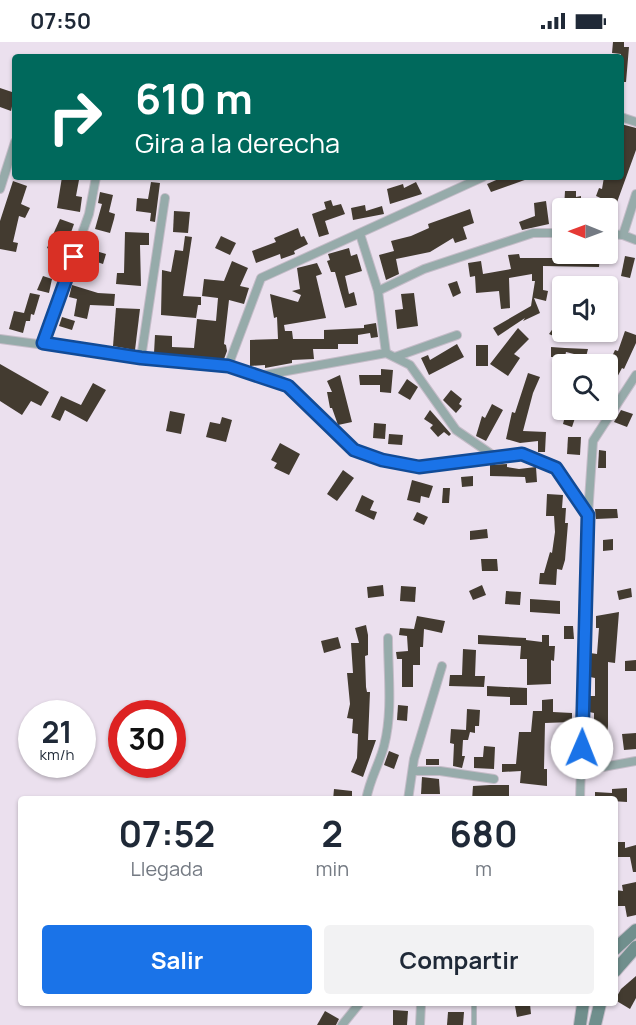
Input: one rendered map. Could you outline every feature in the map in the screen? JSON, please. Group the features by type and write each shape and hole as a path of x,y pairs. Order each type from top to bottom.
{"main road":[{"path":"618,946 636,930"},
{"path":"618,967 636,946"},
{"path":"580,1025 584,1006"},
{"path":"595,1025 600,1006"}],"street":[{"path":"0,189 12,151"},
{"path":"43,343 89,214 95,180"},
{"path":"228,366 261,278 477,180"},
{"path":"623,235 636,194"},
{"path":"141,358 165,198"},
{"path":"378,291 424,269 533,233 552,233"},
{"path":"360,234 378,291 386,353"},
{"path":"618,235 636,240"},
{"path":"395,357 457,335"},
{"path":"0,339 141,358 228,366 288,386 354,450 382,460 419,467 522,454 556,468 588,515"},
{"path":"259,376 386,353 410,365 456,430 494,456"},
{"path":"580,796 588,515 593,441 636,375"},
{"path":"367,796 370,777 383,748 388,722 388,638"},
{"path":"409,796 413,771 442,666"},
{"path":"581,771 636,761"},
{"path":"413,771 440,771 494,779"},
{"path":"342,1025 357,1006"},
{"path":"420,1025 421,1006"}],"lane":[{"path":"474,1006 474,1025"}],"building":[{"path":"613,42 624,42 624,47 629,47 626,82 624,82 624,54 612,53"},
{"path":"0,88 12,92 11,111 0,107"},
{"path":"624,125 636,128 636,150 618,200 596,196 599,188 602,189 604,180 624,180"},
{"path":"62,180 79,180 76,196 82,197 80,212 57,208"},
{"path":"496,180 525,180 491,192 487,184"},
{"path":"13,181 27,186 21,204 30,208 25,218 19,216 13,242 18,243 16,252 0,249 0,221"},
{"path":"151,182 160,183 155,222 150,221 151,213 136,211 137,198 148,199"},
{"path":"416,182 422,194 390,204 387,189 403,184 404,188"},
{"path":"565,191 576,191 576,197 581,196 581,198 565,198"},
{"path":"100,192 113,195 109,212 115,214 110,233 95,229 102,204 98,203"},
{"path":"331,200 333,206 341,204 345,214 325,221 329,234 319,237 312,214 326,209 324,202"},
{"path":"546,201 549,224 522,230 519,222 535,216 534,203"},
{"path":"365,205 366,211 382,206 384,214 353,220 351,208"},
{"path":"470,209 474,223 463,227 467,239 455,243 453,238 430,252 396,259 399,274 386,280 379,255 394,251 391,241 411,236 429,228 428,224"},
{"path":"174,211 190,212 188,233 173,232"},
{"path":"60,219 74,224 63,255 47,248"},
{"path":"298,228 301,237 304,236 308,244 294,251 295,254 281,259 280,254 256,263 252,251 276,242 274,238"},
{"path":"125,232 149,233 149,245 140,245 141,286 116,284 117,273 124,273"},
{"path":"185,236 192,237 183,296 201,297 201,305 198,305 196,318 161,315 162,270 171,272 175,250 183,251"},
{"path":"221,236 236,243 230,255 215,248"},
{"path":"349,248 351,256 357,254 362,271 345,276 349,294 354,292 357,305 345,308 335,272 331,272 327,261 330,260 328,254"},
{"path":"96,251 106,254 103,264 94,261"},
{"path":"519,254 520,258 552,258 552,264 599,264 599,267 543,266 543,290 548,291 546,301 534,298 540,313 523,321 525,318 498,336 493,328 531,306 535,281 532,281 532,274 509,278 510,308 501,309 499,291 476,293 475,276 470,277 468,263 481,261 483,274 511,269 508,255"},
{"path":"625,256 635,258 630,278 621,276"},
{"path":"232,261 248,268 240,286 249,288 244,304 229,300 224,344 227,351 224,359 154,353 155,335 172,336 172,347 194,348 197,319 216,321 218,298 202,296 204,279 224,281"},
{"path":"82,262 94,265 91,276 79,273"},
{"path":"317,263 322,274 316,276 326,318 284,325 285,331 292,331 293,339 324,339 324,330 364,328 364,325 376,323 378,337 371,338 370,333 358,335 358,344 338,344 338,349 313,349 314,359 292,360 292,363 265,368 265,365 250,366 250,340 278,339 277,317 274,318 270,294 298,302 301,295 292,291 300,289 297,268"},
{"path":"43,276 52,279 49,293 37,290"},
{"path":"457,281 461,293 453,297 448,284"},
{"path":"72,285 98,293 115,294 114,306 90,305 87,319 74,316 77,299 69,297"},
{"path":"30,293 40,295 34,315 31,314 30,321 26,321 23,333 9,329 14,311 24,313"},
{"path":"414,293 418,326 397,329 395,310 403,309 401,294"},
{"path":"116,308 140,309 135,350 113,346"},
{"path":"62,317 75,321 72,330 59,326"},
{"path":"518,328 529,339 514,354 520,358 508,376 490,364"},
{"path":"625,331 636,335 636,343 624,369 622,368 618,376 618,354 613,354 615,350 618,351"},
{"path":"457,344 464,357 429,375 421,358 428,355 430,360"},
{"path":"476,345 488,345 488,366 476,366"},
{"path":"551,347 588,349 587,354 566,352 566,354 552,354 551,357"},
{"path":"0,364 49,392 41,406 31,401 22,415 0,401"},
{"path":"381,369 393,370 391,393 380,392 380,385 360,385 359,375 381,375"},
{"path":"528,373 540,377 533,393 523,431 546,432 545,452 538,452 538,441 520,443 506,439 512,412 515,413"},
{"path":"340,375 352,422 338,425 332,408 330,408 327,392 332,392 327,381"},
{"path":"407,379 418,387 410,400 398,393"},
{"path":"93,383 106,390 87,422 65,410 60,421 51,417 61,396 81,405"},
{"path":"451,390 462,399 459,404 462,406 456,413 443,400"},
{"path":"492,404 503,410 486,441 476,436 482,416 485,418"},
{"path":"430,410 451,434 449,436 444,432 438,437 430,428 433,425 424,419"},
{"path":"621,410 633,414 627,427 614,422 618,420"},
{"path":"170,411 185,414 181,434 166,431"},
{"path":"222,417 232,420 226,442 206,437 210,422 220,424"},
{"path":"564,420 574,420 572,427 563,424"},
{"path":"374,423 386,424 385,439 373,438"},
{"path":"389,434 403,435 402,445 388,444"},
{"path":"568,437 581,437 580,455 567,454"},
{"path":"280,443 300,454 289,475 274,468 277,463 271,460"},
{"path":"599,450 606,451 606,468 598,468"},
{"path":"507,464 507,467 519,469 536,467 537,482 526,483 525,477 490,476 490,465"},
{"path":"343,470 354,478 337,501 327,494"},
{"path":"473,476 473,486 462,487 461,477"},
{"path":"412,480 433,486 429,498 421,496 420,503 407,500"},
{"path":"443,488 450,488 449,503 442,503"},
{"path":"547,494 563,495 562,508 566,508 565,523 568,523 565,560 562,570 557,569 556,585 539,584 540,573 544,573 550,552 552,553 555,532 554,516 546,516"},
{"path":"362,495 374,501 370,510 377,512 374,520 355,511"},
{"path":"595,509 617,509 618,518 596,519"},
{"path":"417,512 428,517 424,525 413,520"},
{"path":"487,529 488,538 470,540 470,531"},
{"path":"613,539 613,550 603,551 603,540"},
{"path":"481,559 497,559 498,571 482,571"},
{"path":"383,585 384,596 368,598 367,587"},
{"path":"482,585 486,595 473,600 469,591"},
{"path":"401,586 416,587 415,602 400,601"},
{"path":"631,588 632,597 619,600 617,591"},
{"path":"506,591 521,592 520,605 505,604"},
{"path":"530,599 560,601 560,614 530,612"},
{"path":"619,612 615,663 608,662 606,746 609,746 610,759 597,762 597,759 589,760 589,747 594,747 594,713 589,712 589,696 595,696 595,678 590,677 590,653 597,654 599,628 596,628 596,616"},
{"path":"417,616 445,621 442,633 424,629 423,647 420,647 420,665 413,665 413,687 402,687 402,659 397,659 396,652 408,651 407,636 399,635 400,628 414,629"},
{"path":"366,625 368,655 365,656 366,687 367,692 370,692 368,740 376,740 363,777 351,772 357,758 358,734 352,733 353,719 347,718 350,704 347,673 353,673 351,643 359,643 355,628"},
{"path":"564,626 573,626 574,639 564,639"},
{"path":"478,635 526,638 526,640 542,642 542,635 549,635 549,646 555,646 554,661 551,660 551,684 527,685 527,659 520,659 521,646 478,644"},
{"path":"338,637 341,648 324,653 321,641"},
{"path":"463,649 476,650 475,676 485,676 484,687 449,686 450,675 462,675"},
{"path":"636,660 636,671 625,671 625,661"},
{"path":"487,686 527,688 527,705 510,705 510,697 487,696"},
{"path":"553,699 553,712 572,713 572,722 545,723 544,769 547,769 547,786 520,783 521,771 502,772 502,764 516,764 519,732 531,732 533,711 542,711 542,700"},
{"path":"398,705 408,706 407,721 397,720"},
{"path":"467,709 480,710 479,726 475,726 475,733 470,732 468,740 463,740 462,756 465,756 462,768 453,766 454,744 450,743 451,729 466,730"},
{"path":"636,733 636,749 624,750 622,734"},
{"path":"484,746 495,747 494,769 474,768 474,757 483,757"},
{"path":"389,751 399,755 394,769 384,765"},
{"path":"426,759 439,759 439,765 426,765"},
{"path":"422,777 439,779 440,794 421,794"},
{"path":"509,785 509,796 472,796 473,786"},
{"path":"627,788 627,802 618,801 618,796 595,796 595,792 612,793 612,789"},
{"path":"334,789 352,791 352,796 333,796"},
{"path":"618,842 625,842 625,848 636,845 636,872 633,872 630,857 618,857"},
{"path":"636,882 636,915 627,917 625,906 618,906 618,890 623,891 622,885"},
{"path":"636,976 636,998 630,1009 618,1002 621,989"},
{"path":"515,1006 530,1006 531,1014 517,1017"},
{"path":"393,1010 408,1011 407,1025 393,1025"},
{"path":"325,1011 339,1019 336,1025 317,1025"},
{"path":"448,1012 464,1012 463,1025 447,1025"}],"route":[{"path":"74,257 43,343 141,358 228,366 288,386 354,450 382,460 419,467 522,454 556,468 588,515 582,748"}]}
